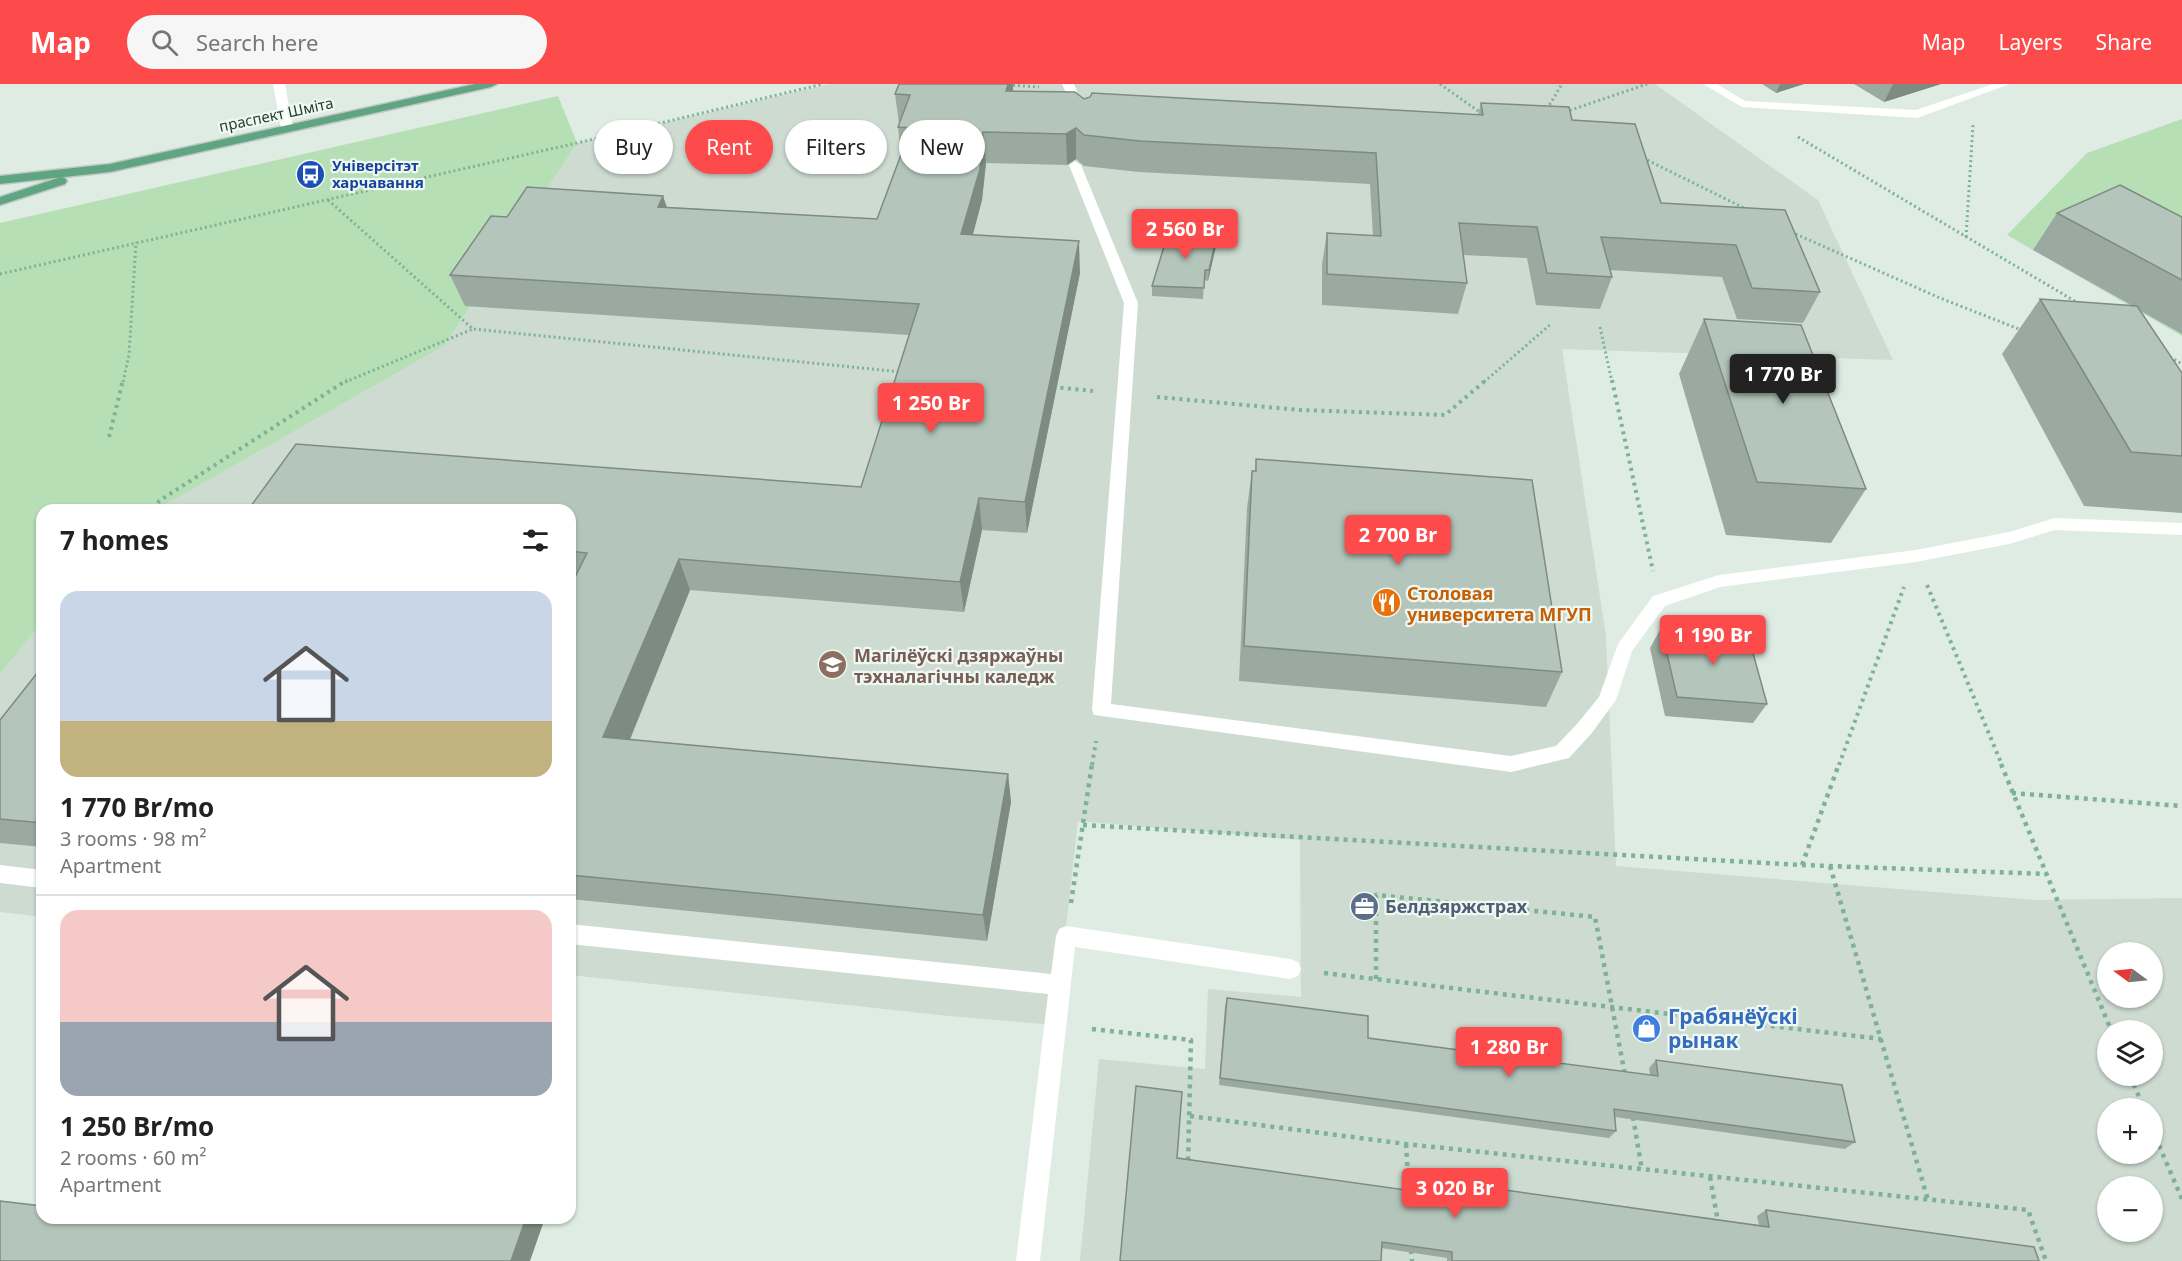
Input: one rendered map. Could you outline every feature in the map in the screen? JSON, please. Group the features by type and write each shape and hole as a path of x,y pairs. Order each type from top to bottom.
{"main road":[{"name":"праспект Шміта","path":"0,201 103,168 491,84"},
{"name":"праспект Шміта","path":"0,180 103,168"}],"lane":[{"path":"279,84 287,128"},
{"path":"1709,84 1742,104 1917,114 2004,84"},
{"path":"1069,86 1084,123"},
{"path":"1075,165 1131,303 1101,710 1511,764 1562,752 1584,729 1607,700 1624,649 1659,601 1719,581 1916,556 2009,538 2055,524 2182,529"},
{"path":"0,874 36,878"},
{"path":"576,935 1060,985"},
{"path":"1028,1261 1066,936 1290,969"}],"path":[{"path":"0,274 823,84"},
{"path":"1440,84 1487,118"},
{"path":"1546,111 1562,84"},
{"path":"1557,115 1647,84"},
{"path":"1000,85 1069,86"},
{"path":"1966,237 1975,94"},
{"path":"1793,134 2079,304"},
{"path":"1640,157 1745,209"},
{"path":"328,200 473,329"},
{"path":"1787,230 1940,298 2028,332"},
{"path":"109,437 129,355 136,242"},
{"path":"1053,387 1300,410 1445,415 1551,324"},
{"path":"1600,327 1659,601"},
{"path":"158,504 352,377 473,329 911,373"},
{"path":"2162,352 2182,364"},
{"path":"1916,556 2107,1020"},
{"path":"1802,865 1916,556"},
{"path":"1066,936 1101,710"},
{"path":"2012,793 2182,806"},
{"path":"1083,825 1802,865 2046,874"},
{"path":"1830,866 1928,1200"},
{"path":"1376,979 1376,895 1595,917 1625,1077"},
{"path":"1290,969 1881,1039"},
{"path":"1055,1025 1191,1040 1188,1174"},
{"path":"1632,1112 1642,1170"},
{"path":"1190,1116 1406,1144 2028,1210 2046,1261"},
{"path":"1406,1144 1409,1203"},
{"path":"2163,1155 2182,1199"},
{"path":"1710,1177 1719,1229"},
{"path":"1411,1238 1412,1261"}],"shaded area":[{"path":"830,84 1655,84 1818,200 1893,360 1562,349 1606,636 1616,866 2035,900 2182,898 2182,1261 1080,1261 1099,1059 1205,1069 1208,989 1301,997 1300,840 1078,821 1055,1025 949,1016 576,976 576,504 167,504 444,346 577,143 594,139 594,174 673,174 673,121"},
{"path":"36,629 36,916 0,912 0,674"}],"green space":[{"path":"558,96 577,143 444,346 167,504 36,504 36,629 0,674 0,223"},
{"path":"2182,119 2182,336 2007,235 2087,153"}],"building":[{"path":"899,84 1008,84 1006,91 1075,92 1084,99 1090,97 1092,93 1483,115 1481,103 1569,107 1572,120 1635,124 1661,203 1785,210 1820,292 1752,288 1736,245 1601,237 1612,277 1547,273 1537,227 1459,223 1467,283 1327,274 1327,233 1381,236 1376,153 1140,141 1084,135 1076,128 1066,134 985,132 985,120 901,120 910,95 895,94"},
{"path":"899,160 899,174 979,174 961,234 1079,241 1025,502 979,498 960,582 679,559 603,737 1008,774 983,915 576,876 576,575 587,553 576,552 576,504 252,504 296,444 861,487 919,304 450,275 491,216 507,217 527,187 663,196 658,207 877,219"},
{"path":"2120,185 2182,217 2182,280 2057,213"},
{"path":"1169,230 1217,235 1209,270 1205,270 1204,288 1152,286"},
{"path":"2040,299 2137,306 2182,373 2182,456 2131,452"},
{"path":"1704,319 1801,325 1866,489 1757,482"},
{"name":"Столовая университета МГУП","path":"1256,459 1532,480 1562,672 1244,646 1252,471 1256,471"},
{"path":"1661,628 1748,635 1767,704 1677,697"},
{"path":"36,675 36,822 0,819 0,720"},
{"path":"1227,998 1368,1016 1368,1038 1658,1076 1656,1060 1842,1085 1855,1142 1614,1109 1616,1131 1220,1078"},
{"path":"1136,1086 1182,1092 1177,1158 1441,1195 1441,1181 1769,1227 1766,1210 2034,1247 2039,1261 1452,1261 1452,1252 1382,1242 1381,1261 1120,1261"},
{"path":"0,1201 36,1205 36,1224 524,1224 511,1261 0,1261"}],"place":[{"name":"Універсітэт харчавання","path":"311,174"},
{"name":"Столовая университета МГУП","path":"1386,603"},
{"name":"Магілёўскі дзяржаўны тэхналагічны каледж","path":"833,665"},
{"name":"Белдзяржстрах","path":"1364,906"},
{"name":"Грабянёўскі рынак","path":"1647,1028"}]}
